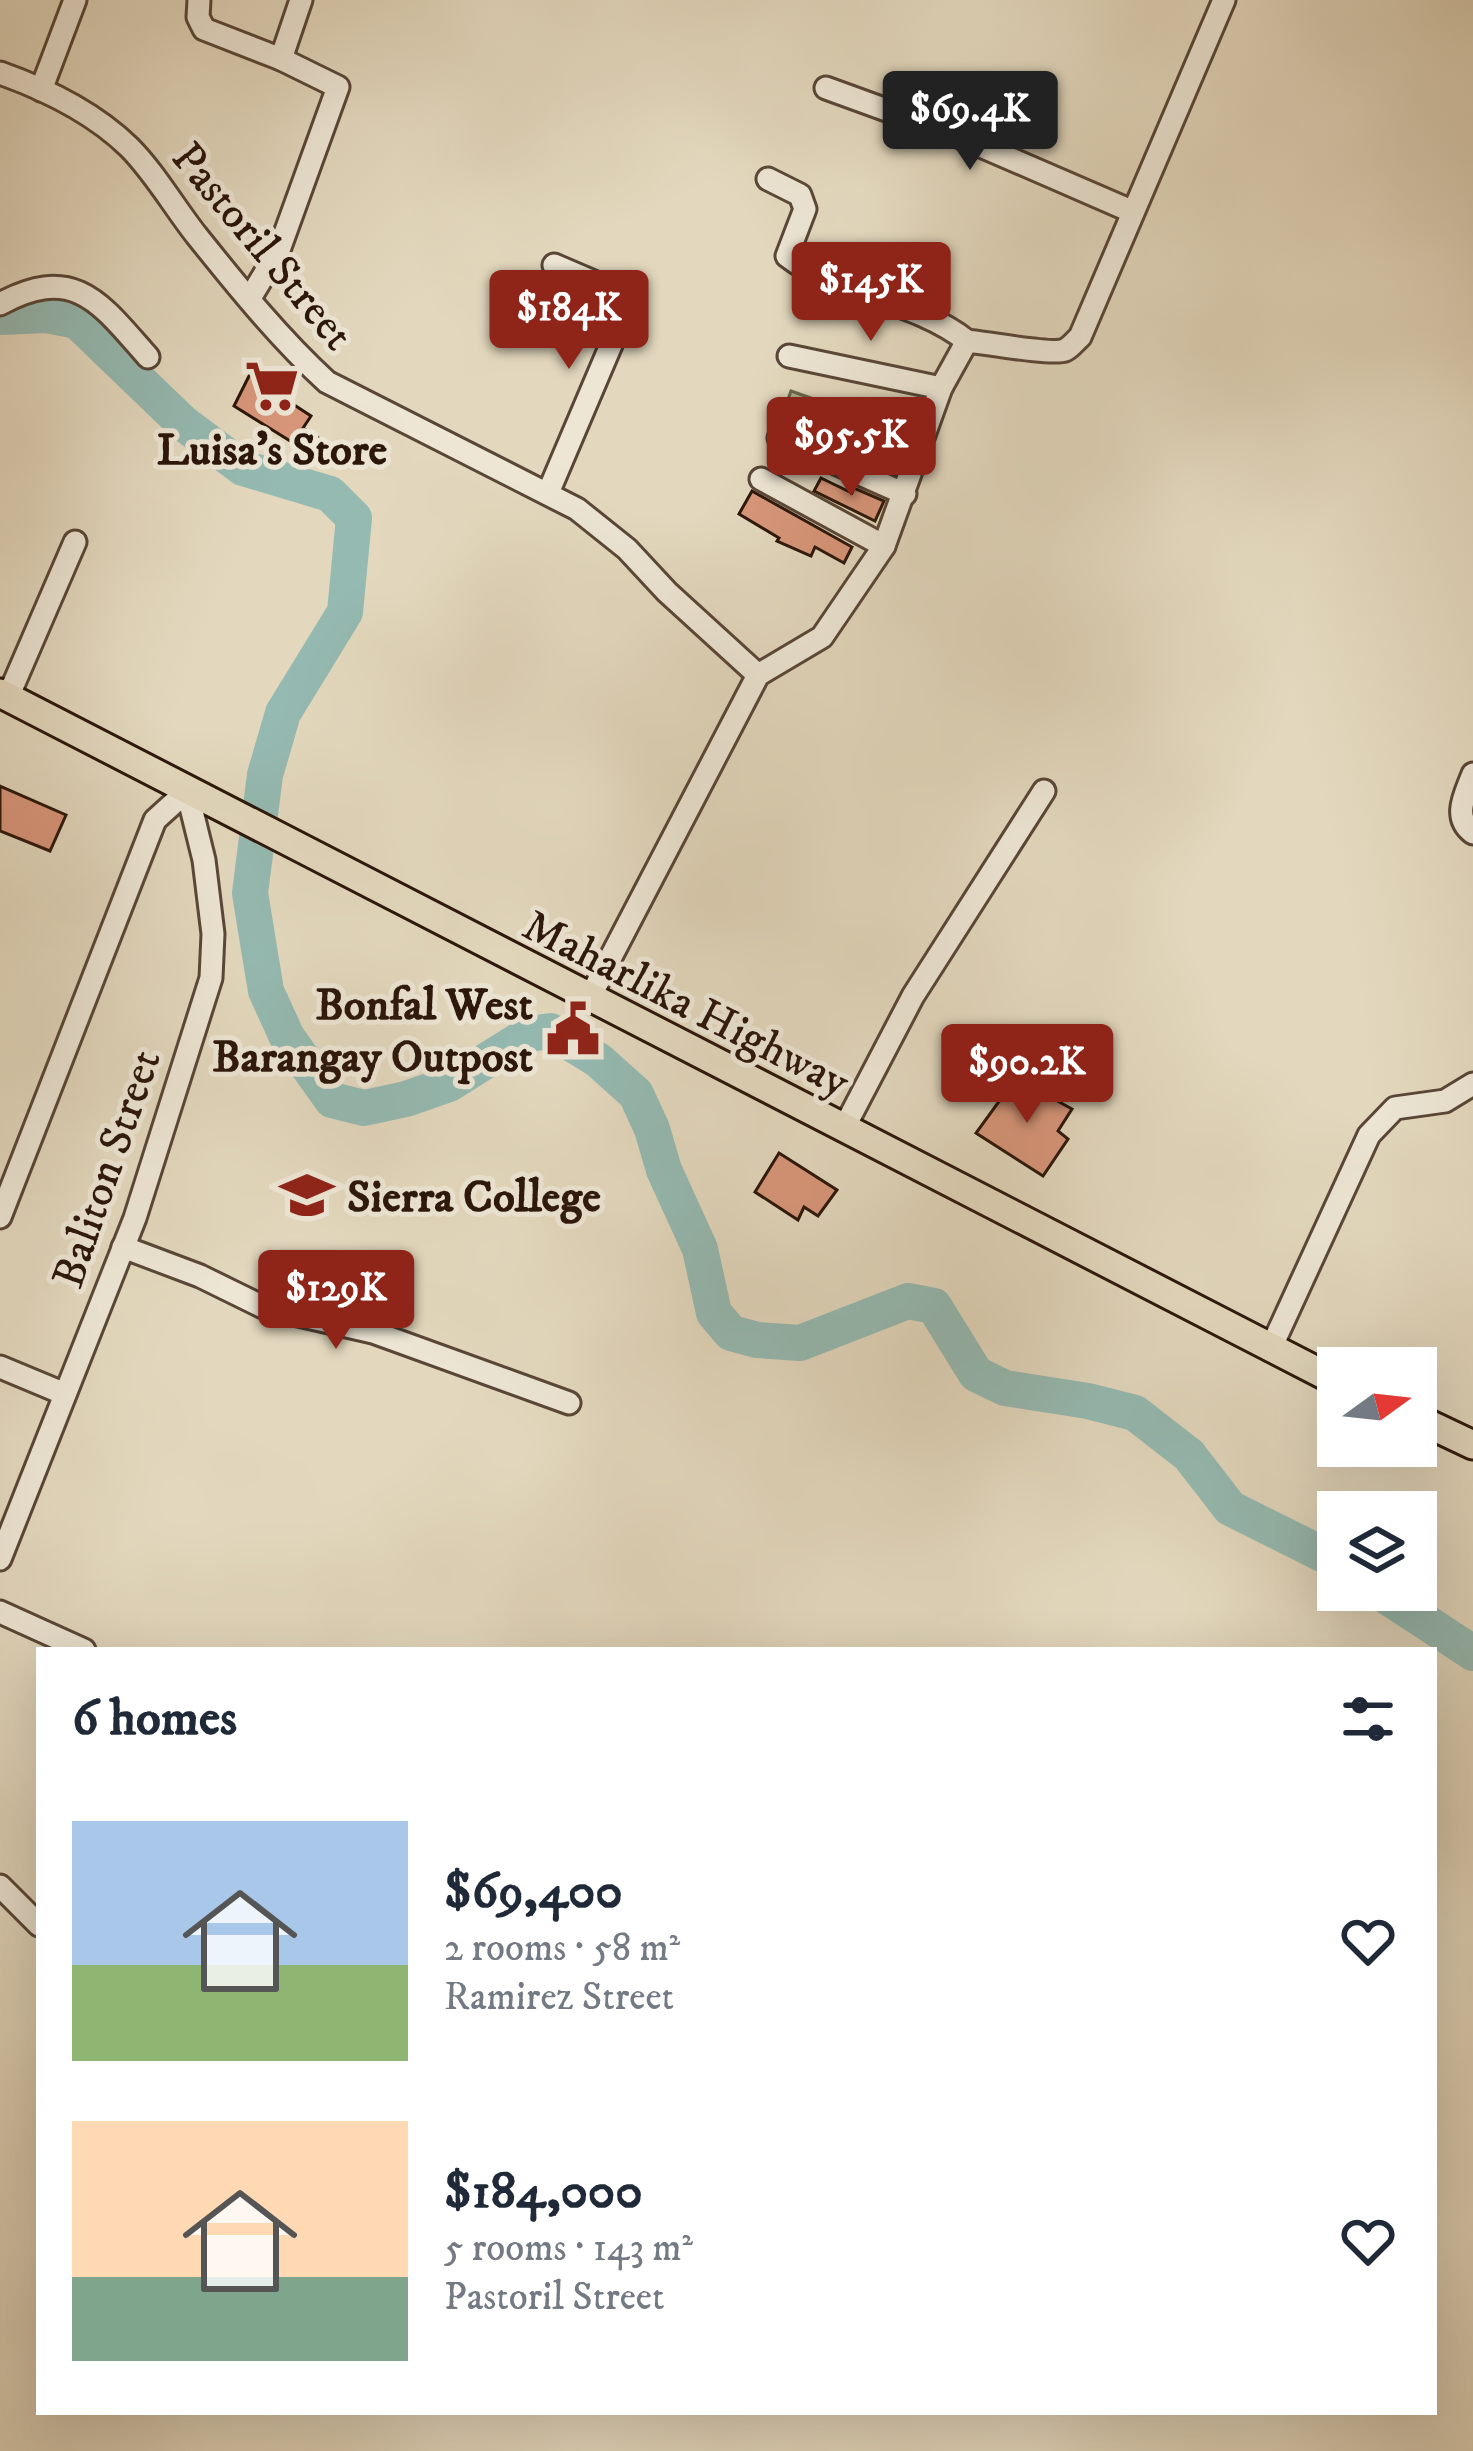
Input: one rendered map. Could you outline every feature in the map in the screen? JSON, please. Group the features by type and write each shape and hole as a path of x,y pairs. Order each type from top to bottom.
{"main road":[{"name":"Maharlika Highway","path":"4,695 1317,1372"},
{"path":"1437,1428 1473,1445"}],"street":[{"path":"41,90 75,0"},
{"path":"199,0 198,17 204,29 338,87 279,250 250,298"},
{"path":"281,59 301,0"},
{"path":"768,179 800,195 805,208 787,256 807,272 928,315 967,341 1024,345 1046,353 1065,350 1080,337 1092,313 1224,0"},
{"name":"Pastoril Street","path":"0,73 101,124 130,148 250,298 328,382 577,509 627,548 667,592 758,675"},
{"path":"826,88 958,136 1131,212"},
{"path":"548,493 632,298 554,266"},
{"path":"0,304 38,287 66,286 98,301 148,357"},
{"path":"589,999 758,675 821,637 884,546 941,388 967,341"},
{"path":"789,356 941,388"},
{"path":"779,438 904,494"},
{"path":"761,479 884,546"},
{"path":"4,695 75,542"},
{"path":"1473,774 1460,813 1462,823 1473,832"},
{"path":"0,1217 155,820 187,791"},
{"name":"Baliton Street","path":"0,1559 123,1247 211,978 213,934 204,860 187,791"},
{"path":"843,1130 913,996 1044,791"},
{"path":"1270,1349 1369,1136 1395,1108 1444,1100 1473,1084"},
{"path":"123,1247 200,1276 262,1307 374,1332 569,1403"},
{"path":"0,1367 65,1394"},
{"path":"0,1612 77,1647"},
{"path":"0,1886 36,1922"}],"green space":[{"path":"791,391 879,422 863,467 775,436"}],"building":[{"path":"252,370 284,386 279,395 311,416 303,428 320,439 311,454 234,406"},
{"path":"884,428 906,437 893,472 871,462"},
{"path":"821,478 884,501 875,521 814,491"},
{"path":"752,491 852,547 844,563 815,547 811,556 777,541 779,538 739,514"},
{"path":"0,786 66,815 50,851 0,831"},
{"path":"1016,1078 1072,1109 1058,1131 1068,1139 1043,1176 976,1133"},
{"path":"779,1153 837,1190 818,1216 804,1207 798,1220 755,1192"}],"waterway":[{"path":"0,317 47,315 77,321 183,423 243,468 330,494 354,518 345,612 283,713 265,775 250,893 266,991 287,1037 332,1100 364,1108 406,1099 449,1084 529,1034 551,1031 598,1060 636,1094 700,1249 714,1313 731,1333 800,1343 908,1301 934,1306 976,1374 1005,1388 1135,1413 1189,1455 1230,1508 1317,1552"},
{"path":"1409,1611 1473,1653"}],"place":[{"name":"Luisa's Store","path":"272,386"},
{"name":"Bonfal West Barangay Outpost","path":"573,1029"},
{"name":"Sierra College","path":"307,1195"}]}
